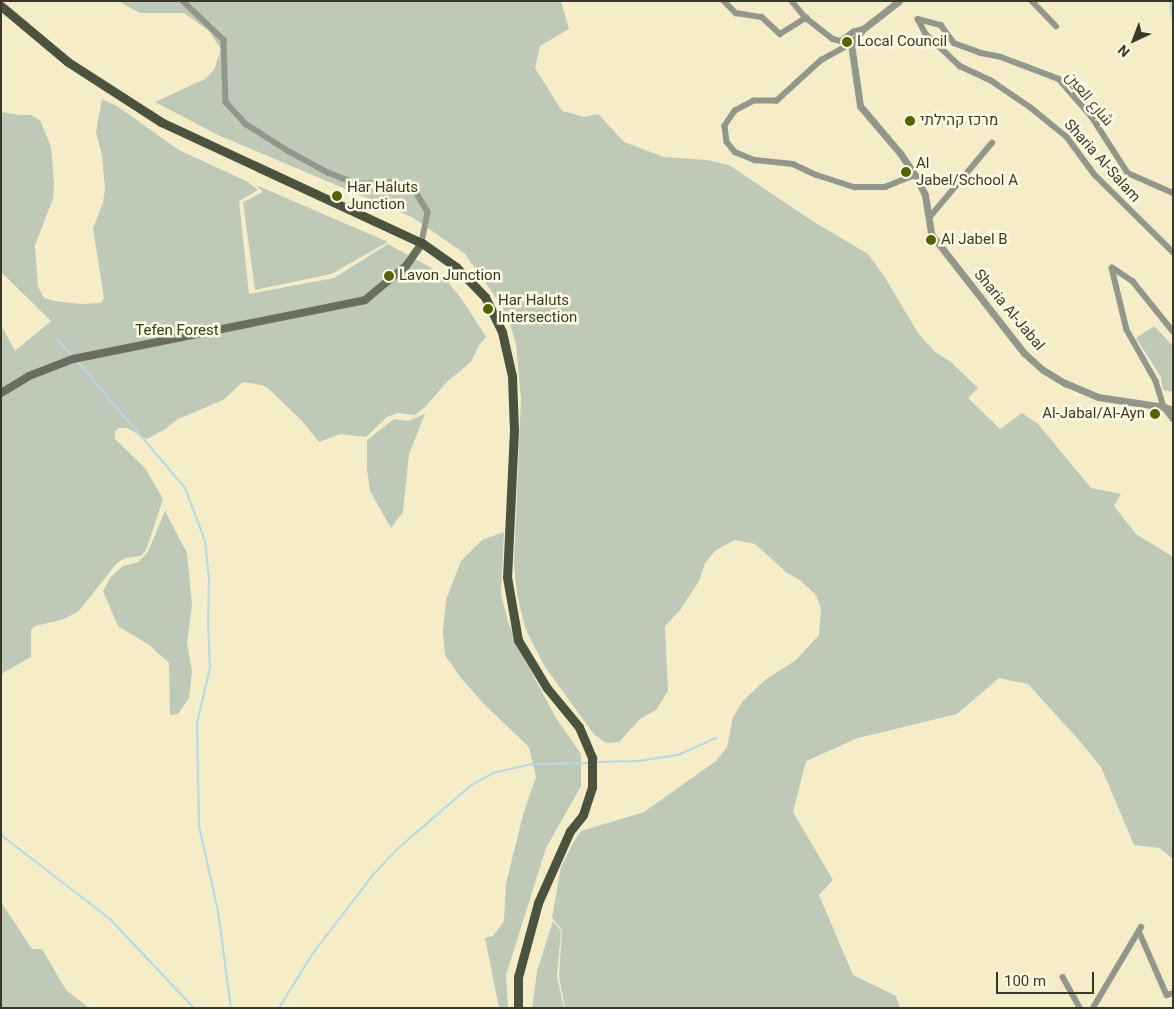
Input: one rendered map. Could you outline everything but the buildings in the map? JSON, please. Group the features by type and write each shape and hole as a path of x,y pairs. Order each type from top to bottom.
{"main road":[{"path":"1,6 68,62 161,122 422,243 470,280 485,297 502,332 512,376 514,430 507,578 518,640 547,688 579,727 592,758 592,787 583,815 570,831 538,903 518,978 518,1008"},
{"path":"1,392 29,376 73,359 366,300 406,266 422,243"}],"street":[{"path":"183,1 224,40 226,102 246,124 290,152 329,173 357,184 394,182 416,192 428,212 428,220 422,243"},
{"path":"724,1 736,13 762,17 780,34 806,18"},
{"path":"898,1 863,29 851,44 822,60 777,101 754,101 735,111 726,126 727,142 735,152 755,160 793,164 817,176 854,188 885,187 915,174"},
{"path":"1032,1 1056,26"},
{"path":"792,2 806,18 834,39 841,41 853,32 863,29"},
{"name":"شارع العين","path":"918,20 941,25 954,43 980,53 1001,56 1059,79 1092,117 1128,173 1173,193"},
{"name":"Sharia Al-Salam","path":"918,20 926,34 960,66 992,81 1030,106 1066,137 1094,175 1173,252"},
{"name":"Sharia Al-Jabal","path":"851,44 860,106 915,174 925,195 931,234 1024,353 1043,370 1065,383 1098,397 1173,410"},
{"path":"929,218 992,143"},
{"path":"1173,332 1132,282 1112,268 1127,330 1156,381 1164,407 1173,419"},
{"path":"1093,1008 1140,929 1167,995 1173,993"},
{"path":"1063,977 1080,1008"}],"green space":[{"path":"118,1 561,1 569,29 540,46 535,68 562,111 585,117 598,114 624,142 664,157 707,160 729,165 814,222 868,254 884,276 918,333 935,352 951,362 978,388 968,398 1000,429 1022,413 1038,424 1091,488 1121,494 1114,506 1136,534 1173,557 1173,859 1160,848 1134,845 1101,767 1028,684 999,678 957,714 858,738 806,761 793,812 833,880 819,895 853,975 896,996 900,1008 565,1008 559,976 562,930 552,918 561,867 573,843 581,831 644,812 716,761 727,747 733,717 743,701 765,680 796,660 819,635 821,609 816,595 800,580 787,573 755,544 735,540 716,550 705,563 699,581 680,610 665,626 668,691 656,710 640,719 619,742 606,743 593,733 545,667 526,630 517,594 514,565 521,399 516,344 508,318 490,289 465,254 412,217 218,135 155,102 205,79 214,70 221,49 209,31 184,13 140,13"},
{"name":"Tefen Forest","path":"102,99 117,106 179,150 248,182 258,190 239,201 249,294 334,278 388,244 442,274 463,301 486,337 479,345 471,362 448,381 425,407 415,415 398,413 387,417 366,437 340,434 319,442 302,421 269,389 262,385 243,382 223,400 178,419 164,430 147,439 127,428 119,428 115,431 115,439 145,468 163,499 146,550 141,556 125,558 117,563 78,612 61,620 35,626 31,630 31,657 1,674 1,325 15,351 51,321 1,272 1,112 31,115 40,120 51,147 54,183 53,199 35,245 38,287 44,298 54,301 81,304 101,303 104,298 93,228 103,203 105,188 102,155 96,132"},
{"path":"256,185 388,242 331,274 255,290 243,202 263,192"},
{"path":"1154,326 1173,346 1173,392 1163,390 1161,377 1136,338"},
{"path":"425,414 409,454 403,512 391,528 370,491 367,469 367,440 394,419 408,421"},
{"path":"165,511 187,553 192,605 187,643 192,671 189,698 178,714 170,715 169,663 149,645 118,626 103,591 111,577 123,566 138,562 148,552"},
{"path":"504,532 501,594 508,622 526,662 556,718 581,754 581,786 546,848 506,975 508,1008 499,1008 485,938 493,936 504,921 506,883 523,815 536,777 529,747 485,705 461,678 445,655 443,631 446,600 461,561 482,540"},
{"path":"1,902 32,949 42,949 66,990 89,1008 1,1008"},
{"path":"553,921 561,931 557,976 564,1008 532,1008 537,971"}],"waterway":[{"path":"1170,1 1173,23"},
{"path":"57,339 72,356"},
{"path":"77,361 185,488 205,541 209,577 208,623 210,668 197,723 199,826 218,911 231,1008"},
{"path":"595,762 638,761 678,755 716,738"},
{"path":"279,1008 313,953 372,876 395,851 470,786 493,773 532,764 588,763"},
{"path":"1,835 110,919 194,1008"}],"place":[{"name":"Local Council","path":"847,42"},
{"name":"מרכז קהילתי","path":"910,121"},
{"name":"Al Jabel/School A","path":"906,172"},
{"name":"Har Haluts Junction","path":"337,196"},
{"name":"Al Jabel B","path":"931,240"},
{"name":"Lavon Junction","path":"389,276"},
{"name":"Har Haluts Intersection","path":"488,309"},
{"name":"Al-Jabal/Al-Ayn","path":"1155,414"}]}
